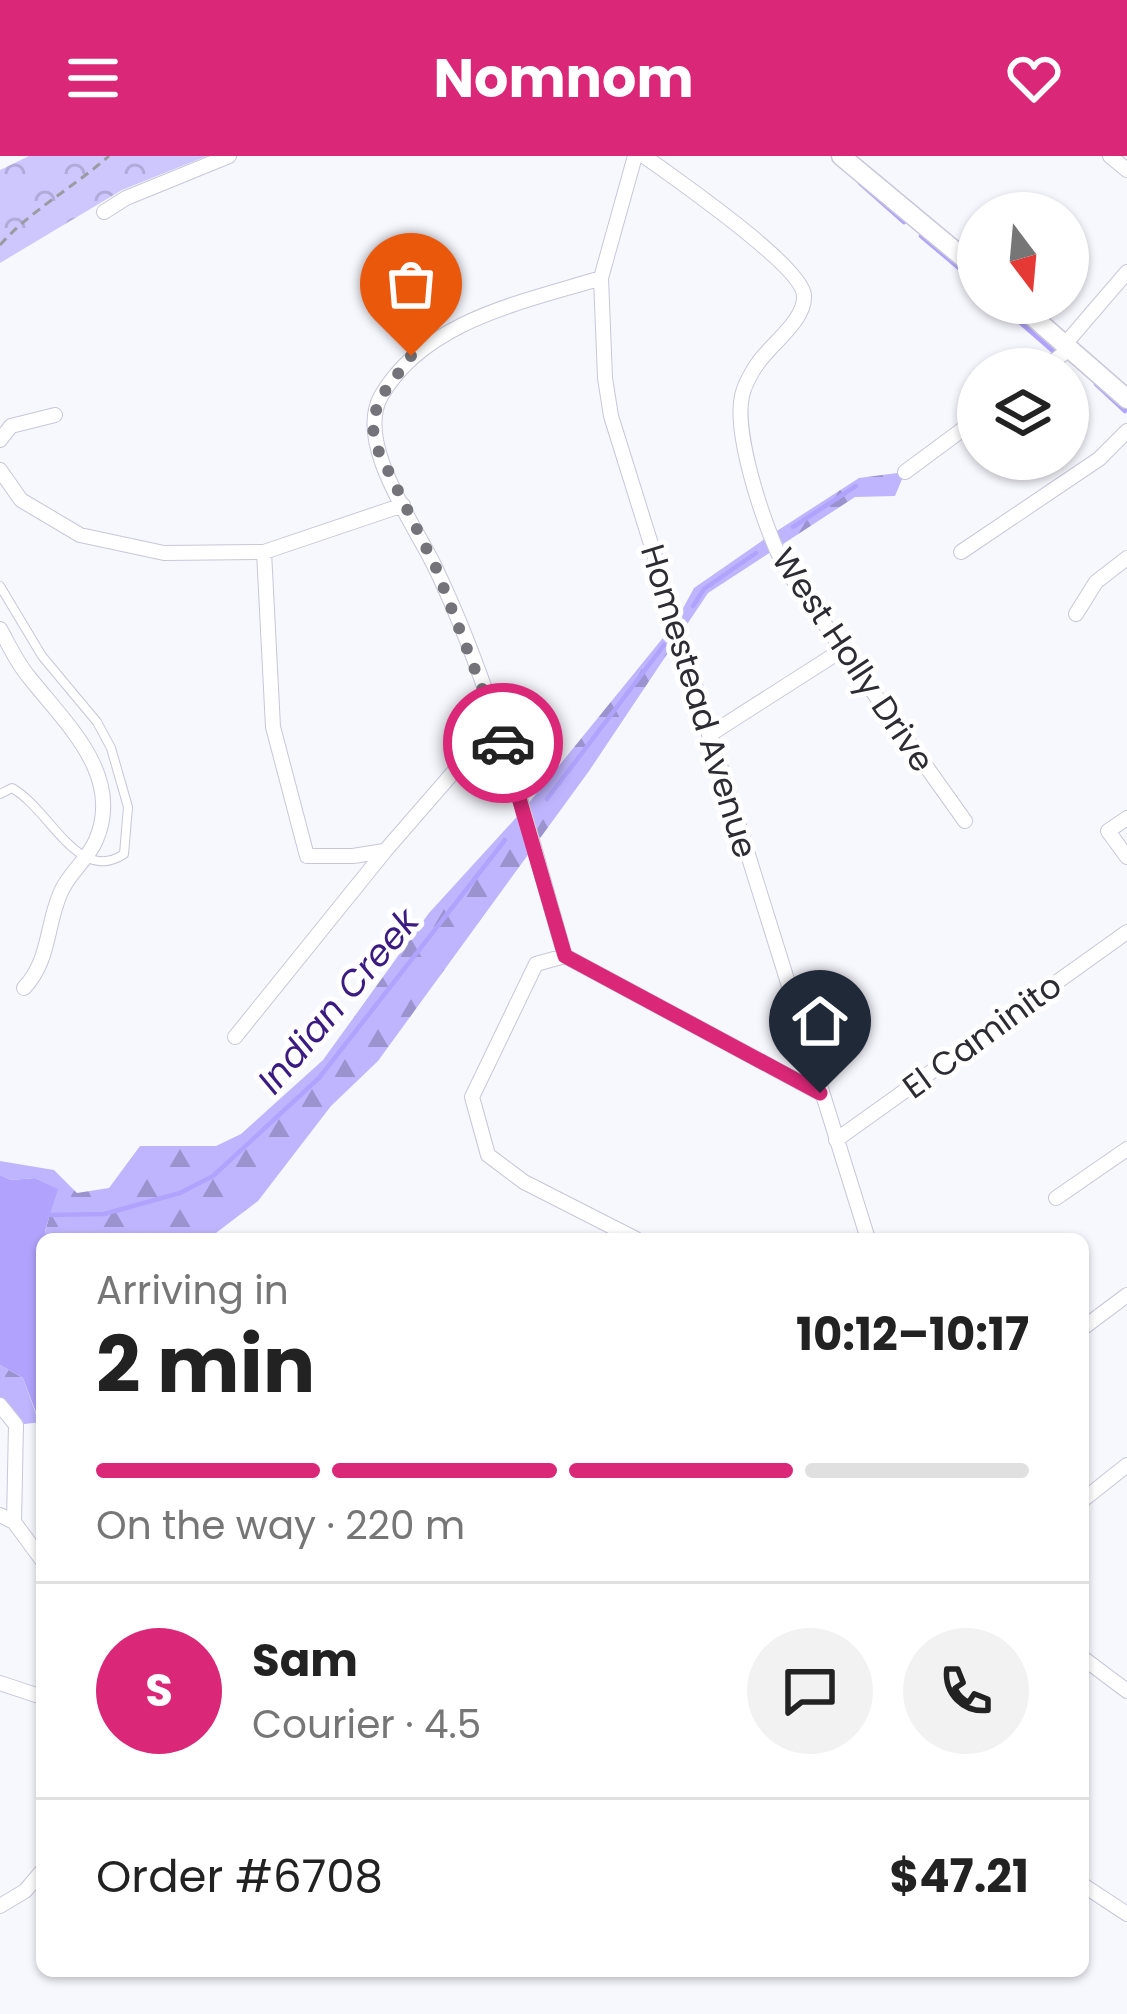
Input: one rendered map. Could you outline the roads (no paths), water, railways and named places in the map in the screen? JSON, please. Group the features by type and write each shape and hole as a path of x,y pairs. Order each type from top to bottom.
{"street":[{"path":"104,212 126,198 229,156"},
{"name":"Homestead Avenue","path":"640,156 602,278 611,416 866,1233"},
{"name":"West Holly Drive","path":"640,156 734,222 794,275 804,292 802,310 757,364 742,396 742,431 773,550 965,821"},
{"path":"841,156 957,253"},
{"path":"1110,156 1127,170"},
{"path":"1068,346 1127,272"},
{"path":"565,956 497,722 436,568 376,446 372,423 380,398 411,356 443,333 602,278"},
{"path":"1042,324 1127,399"},
{"path":"0,440 11,426 55,415"},
{"path":"961,552 1099,459 1127,431"},
{"path":"905,472 957,434"},
{"path":"0,470 21,500 80,535 164,553 264,552 403,505"},
{"path":"264,552 274,727 307,856 385,850"},
{"path":"1076,614 1096,582 1127,558"},
{"path":"0,629 25,672 91,754 99,774 102,822 86,859 60,891 42,965 24,988"},
{"path":"709,735 842,650"},
{"path":"235,1037 385,850 497,722"},
{"path":"1127,818 1108,831 1127,857"},
{"name":"El Caminito","path":"836,1140 1127,932"},
{"path":"624,1233 524,1182 488,1155 472,1097 536,964 565,956 820,1093"},
{"path":"1056,1198 1127,1149"},
{"path":"1089,1324 1127,1295"},
{"path":"0,1405 16,1425 7,1519 36,1553"},
{"path":"1089,1495 1127,1465"},
{"path":"1089,1663 1126,1688"},
{"path":"0,1683 36,1695"},
{"path":"0,1906 36,1878"},
{"path":"1089,1889 1127,1914"}],"lane":[{"path":"0,586 42,656 98,722 124,786 128,839 124,854 98,864 86,859 60,838 31,800 12,788 0,794"}],"waterway":[{"path":"860,183 904,222"},
{"path":"921,236 957,266"},
{"path":"1022,324 1050,348"},
{"name":"Indian Creek","path":"1096,384 1125,411"},
{"name":"Indian Creek","path":"793,527 856,486"},
{"name":"Indian Creek","path":"693,606 704,589 756,553"},
{"name":"Indian Creek","path":"547,799 664,645"},
{"name":"Indian Creek","path":"47,1215 104,1214 180,1193 213,1176 319,1078 505,840"}]}
